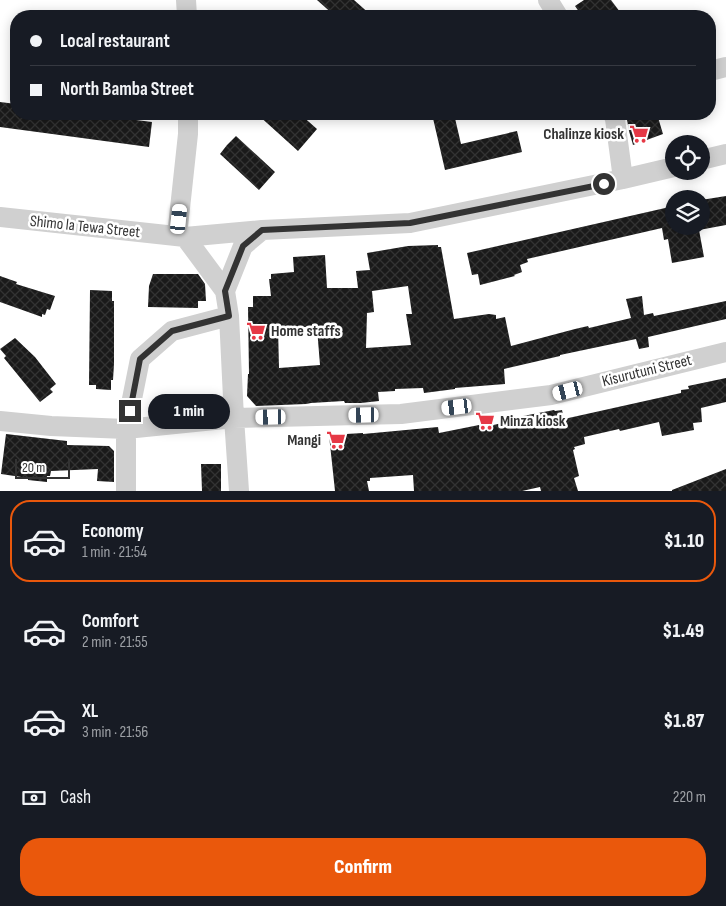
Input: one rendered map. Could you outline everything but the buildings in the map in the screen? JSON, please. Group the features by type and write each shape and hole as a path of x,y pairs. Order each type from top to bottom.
{"street":[{"path":"188,120 181,237 225,291 229,316 239,491"},
{"path":"614,120 623,180"},
{"path":"710,158 726,154"},
{"name":"Shimo la Tewa Street","path":"0,217 181,237 262,230 410,223 623,180 665,169"},
{"path":"225,291 243,246 262,230"},
{"path":"126,491 126,429 140,359 172,331 229,316"},
{"name":"Kisurutuni Street","path":"0,420 51,426 126,429 234,418 401,414 551,395 726,352"}],"place":[{"name":"Chalinze kiosk","path":"639,134"},
{"name":"Home staffs","path":"256,331"},
{"name":"Minza kiosk","path":"485,421"},
{"name":"Mangi","path":"336,440"}],"route":[{"path":"130,411 140,359 172,331 229,316 225,291 243,246 262,230 410,223 604,184"}]}
